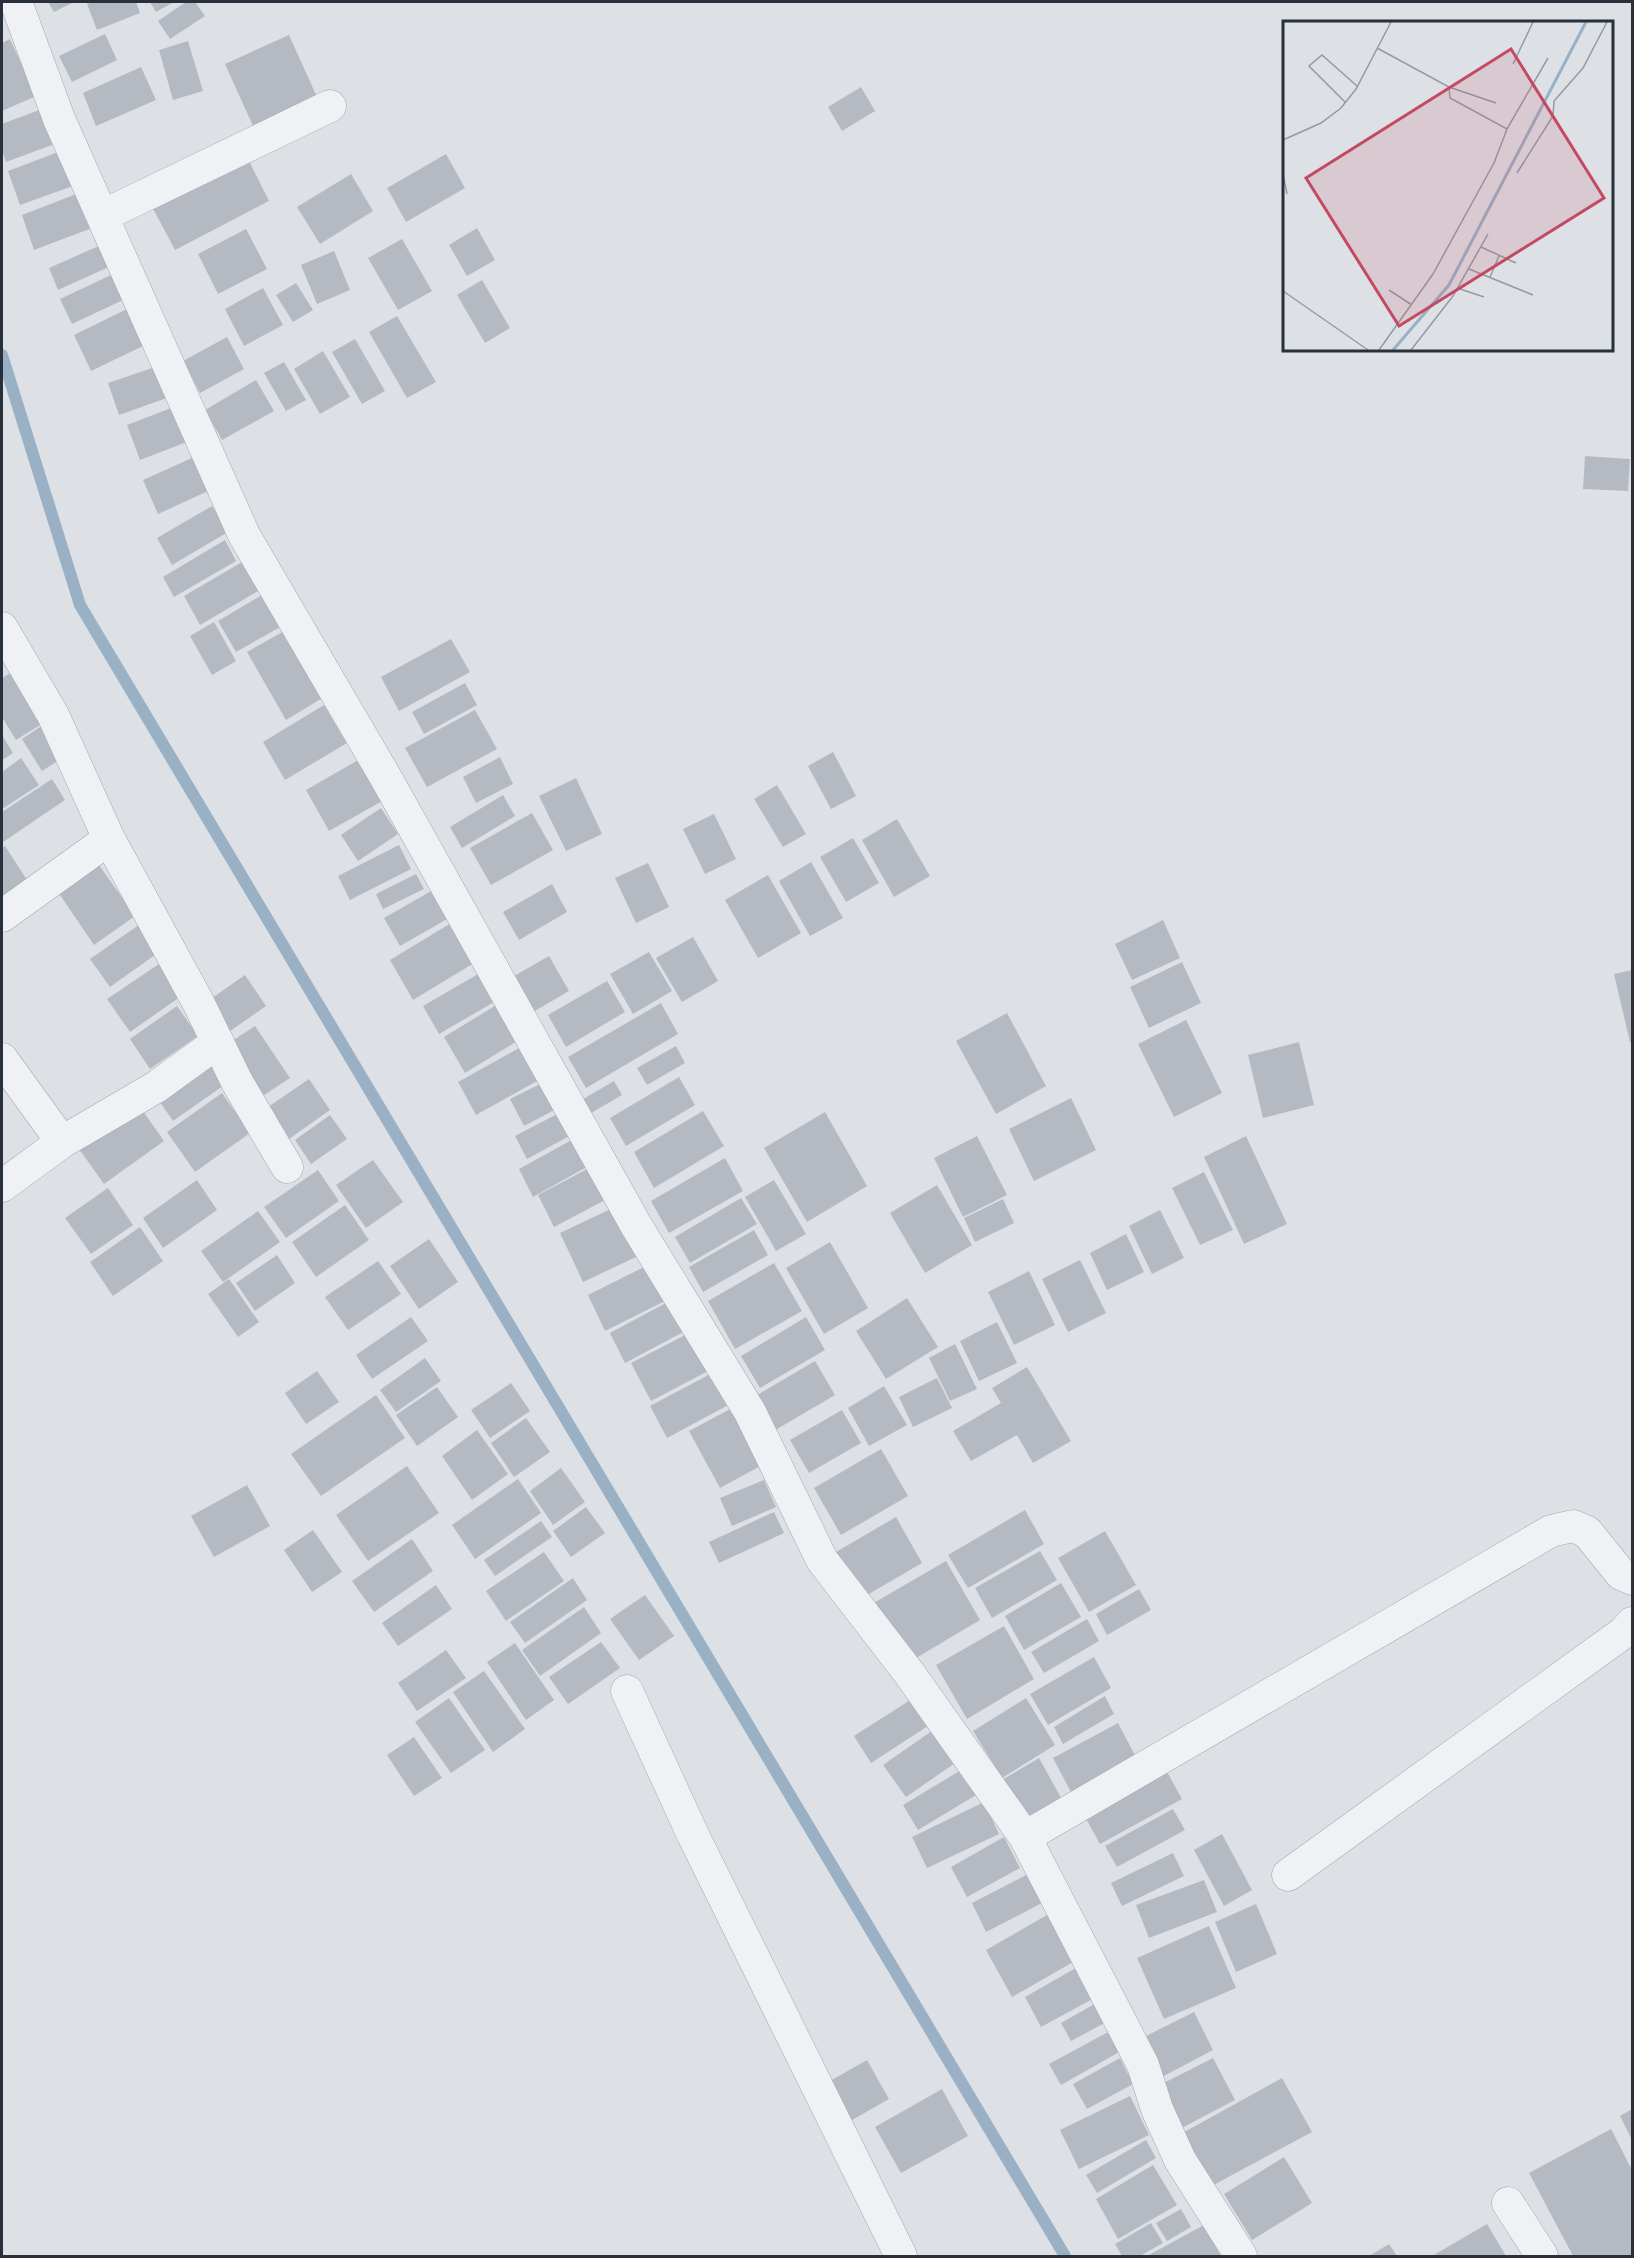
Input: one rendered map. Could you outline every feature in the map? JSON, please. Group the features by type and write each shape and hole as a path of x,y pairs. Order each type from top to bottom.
{"street":[{"path":"16,2 59,119 244,535 398,799 637,1227 750,1412 822,1560 909,1673 1025,1837 1143,2066 1156,2109 1180,2160 1242,2256"},
{"path":"102,216 330,106"},
{"path":"8,648 53,715 109,839 151,913 237,1082 287,1167"},
{"path":"2,916 109,839"},
{"path":"2,1186 62,1142 156,1087 218,1042"},
{"path":"2,1059 62,1142"},
{"path":"1025,1837 1551,1531 1573,1526 1587,1532 1621,1574 1632,1579"},
{"path":"1288,1875 1623,1633 1632,1623"},
{"path":"627,1691 693,1835 901,2256"},
{"path":"1508,2203 1542,2256"}],"building":[{"path":"48,2 74,2 54,12"},
{"path":"136,2 140,13 97,30 87,4"},
{"path":"150,2 174,2 156,12"},
{"path":"186,2 195,2 205,16 170,39 158,21"},
{"path":"105,34 117,60 72,82 59,56"},
{"path":"289,35 317,97 253,126 225,64"},
{"path":"10,39 36,96 2,111 2,43"},
{"path":"188,41 203,91 173,100 159,50"},
{"path":"141,67 156,100 96,126 83,93"},
{"path":"861,87 875,111 842,131 828,107"},
{"path":"47,107 60,142 6,162 2,150 2,124"},
{"path":"61,151 73,186 20,205 8,171"},
{"path":"245,153 269,201 175,250 150,203"},
{"path":"446,154 465,188 406,222 387,188"},
{"path":"351,174 373,211 320,244 297,207"},
{"path":"79,193 92,228 34,250 22,215"},
{"path":"477,228 495,260 467,276 449,245"},
{"path":"246,229 267,269 218,294 198,254"},
{"path":"402,239 432,291 398,310 368,258"},
{"path":"101,245 111,266 58,290 49,268"},
{"path":"334,251 350,290 317,304 301,265"},
{"path":"111,275 123,300 72,324 60,299"},
{"path":"482,280 510,328 485,343 457,295"},
{"path":"296,283 313,310 293,322 276,295"},
{"path":"263,288 283,325 244,346 225,309"},
{"path":"127,309 145,345 91,371 74,335"},
{"path":"397,316 436,382 407,398 369,332"},
{"path":"227,337 244,369 200,393 183,361"},
{"path":"355,339 385,391 362,404 332,352"},
{"path":"323,351 350,397 320,414 294,369"},
{"path":"284,362 306,400 286,411 264,373"},
{"path":"167,363 178,394 119,415 108,383"},
{"path":"256,380 274,411 222,440 205,410"},
{"path":"179,405 192,440 140,460 127,425"},
{"path":"1585,456 1630,459 1628,491 1583,489"},
{"path":"194,457 208,491 158,514 143,480"},
{"path":"212,506 228,532 172,565 157,538"},
{"path":"225,540 236,561 174,597 163,577"},
{"path":"244,561 260,590 200,625 184,596"},
{"path":"262,595 280,627 236,652 218,621"},
{"path":"214,622 236,661 212,675 190,636"},
{"path":"286,630 324,697 286,720 247,652"},
{"path":"451,639 470,672 399,711 381,677"},
{"path":"17,669 48,720 16,740 2,717 2,678"},
{"path":"465,683 477,705 424,734 412,712"},
{"path":"324,705 347,743 285,780 263,742"},
{"path":"475,710 497,749 427,787 405,748"},
{"path":"46,723 67,755 42,771 22,739"},
{"path":"2,735 13,753 2,760"},
{"path":"833,752 856,796 831,809 808,766"},
{"path":"500,757 513,784 476,803 463,777"},
{"path":"21,758 39,785 2,809 2,772"},
{"path":"360,759 384,800 329,831 306,790"},
{"path":"576,778 602,834 566,851 539,796"},
{"path":"52,779 65,800 3,842 2,812"},
{"path":"777,785 806,834 783,847 754,799"},
{"path":"503,795 515,816 462,848 450,827"},
{"path":"381,808 398,834 358,861 341,835"},
{"path":"532,813 553,850 491,885 470,848"},
{"path":"714,814 736,859 705,874 683,829"},
{"path":"897,819 930,876 894,897 862,840"},
{"path":"853,838 879,883 846,902 820,857"},
{"path":"399,845 411,869 350,900 338,876"},
{"path":"5,846 29,883 4,899 2,895 2,848"},
{"path":"811,862 843,918 810,936 779,881"},
{"path":"648,863 669,907 636,923 615,878"},
{"path":"99,865 135,916 94,945 58,892"},
{"path":"416,874 424,889 383,909 376,894"},
{"path":"768,875 801,933 758,958 725,900"},
{"path":"552,884 567,912 519,940 503,912"},
{"path":"433,890 449,918 400,946 384,918"},
{"path":"456,920 479,960 413,1000 390,960"},
{"path":"1163,920 1180,958 1132,980 1115,944"},
{"path":"143,922 162,950 110,987 90,959"},
{"path":"693,937 718,981 682,1002 656,958"},
{"path":"649,952 672,991 633,1014 610,974"},
{"path":"549,956 569,991 528,1015 507,980"},
{"path":"165,960 187,992 130,1032 107,999"},
{"path":"1182,962 1201,1003 1149,1028 1130,987"},
{"path":"485,970 501,998 439,1034 423,1006"},
{"path":"1632,970 1632,1042 1630,1042 1614,974"},
{"path":"245,975 266,1006 226,1034 205,1003"},
{"path":"607,981 625,1012 566,1047 548,1015"},
{"path":"661,1003 678,1034 586,1088 568,1057"},
{"path":"498,1004 519,1040 465,1073 444,1037"},
{"path":"177,1006 198,1036 150,1069 130,1039"},
{"path":"1007,1013 1046,1086 996,1114 956,1041"},
{"path":"1186,1020 1222,1093 1174,1117 1138,1044"},
{"path":"255,1026 290,1078 258,1099 223,1047"},
{"path":"1299,1042 1314,1105 1263,1118 1248,1055"},
{"path":"528,1043 546,1076 476,1115 458,1082"},
{"path":"676,1046 685,1063 647,1085 637,1068"},
{"path":"213,1057 230,1081 173,1121 156,1096"},
{"path":"679,1077 695,1105 626,1146 610,1118"},
{"path":"309,1079 330,1110 289,1139 268,1107"},
{"path":"548,1080 562,1106 524,1126 510,1099"},
{"path":"614,1081 622,1095 586,1116 578,1102"},
{"path":"222,1093 250,1133 195,1172 167,1132"},
{"path":"1071,1098 1096,1150 1034,1181 1009,1129"},
{"path":"140,1107 164,1141 104,1184 79,1149"},
{"path":"563,1111 575,1133 527,1159 515,1136"},
{"path":"703,1111 724,1146 654,1188 634,1152"},
{"path":"825,1112 867,1186 807,1222 764,1148"},
{"path":"330,1115 347,1139 311,1164 295,1140"},
{"path":"977,1136 1007,1195 963,1217 934,1158"},
{"path":"1246,1136 1287,1224 1244,1244 1204,1157"},
{"path":"577,1137 592,1164 533,1197 519,1169"},
{"path":"725,1158 743,1191 669,1233 651,1201"},
{"path":"373,1160 403,1202 366,1228 336,1185"},
{"path":"591,1167 607,1199 554,1227 538,1195"},
{"path":"318,1170 339,1201 286,1238 264,1207"},
{"path":"1204,1172 1233,1230 1200,1245 1172,1188"},
{"path":"197,1180 217,1210 163,1248 143,1218"},
{"path":"774,1180 806,1234 776,1251 745,1197"},
{"path":"937,1185 972,1245 925,1273 890,1213"},
{"path":"108,1188 133,1225 91,1254 65,1218"},
{"path":"741,1198 757,1224 690,1263 675,1237"},
{"path":"1003,1199 1014,1223 975,1242 964,1218"},
{"path":"345,1205 369,1240 316,1277 292,1242"},
{"path":"615,1207 638,1256 583,1282 560,1233"},
{"path":"1160,1210 1184,1258 1152,1274 1129,1226"},
{"path":"258,1211 280,1242 223,1282 201,1251"},
{"path":"140,1227 163,1261 113,1296 90,1262"},
{"path":"754,1230 768,1255 703,1292 689,1267"},
{"path":"1126,1234 1144,1272 1107,1290 1090,1253"},
{"path":"429,1239 458,1282 419,1309 390,1266"},
{"path":"830,1242 868,1308 824,1334 786,1268"},
{"path":"277,1255 295,1283 255,1311 236,1283"},
{"path":"1080,1260 1106,1313 1068,1332 1042,1279"},
{"path":"378,1261 401,1294 348,1330 325,1297"},
{"path":"654,1262 671,1298 605,1331 588,1295"},
{"path":"774,1263 802,1311 735,1349 708,1301"},
{"path":"1029,1271 1055,1325 1014,1345 988,1292"},
{"path":"229,1279 259,1322 238,1337 208,1294"},
{"path":"675,1298 691,1328 625,1363 610,1333"},
{"path":"907,1298 938,1347 886,1379 856,1331"},
{"path":"411,1317 428,1341 372,1379 356,1355"},
{"path":"806,1317 825,1350 760,1388 741,1356"},
{"path":"997,1322 1017,1363 979,1381 960,1341"},
{"path":"693,1331 712,1369 651,1401 631,1363"},
{"path":"955,1344 977,1389 950,1401 929,1358"},
{"path":"425,1358 441,1381 396,1412 380,1390"},
{"path":"815,1361 835,1395 772,1432 752,1398"},
{"path":"1027,1367 1071,1441 1033,1463 1017,1435 971,1461 953,1431 1001,1403 992,1388"},
{"path":"317,1371 339,1402 306,1424 285,1393"},
{"path":"716,1371 732,1403 667,1438 650,1406"},
{"path":"937,1378 952,1408 913,1427 899,1397"},
{"path":"511,1383 530,1411 490,1438 471,1410"},
{"path":"884,1386 907,1425 869,1446 848,1408"},
{"path":"437,1387 458,1417 417,1446 396,1415"},
{"path":"376,1395 405,1438 321,1496 291,1454"},
{"path":"736,1406 766,1463 720,1488 689,1431"},
{"path":"842,1410 861,1443 809,1473 790,1440"},
{"path":"526,1418 550,1452 514,1477 491,1443"},
{"path":"477,1430 508,1474 472,1500 442,1456"},
{"path":"881,1449 908,1496 841,1535 814,1488"},
{"path":"407,1466 439,1513 368,1561 336,1515"},
{"path":"561,1468 585,1502 553,1525 530,1491"},
{"path":"518,1479 541,1513 475,1559 452,1525"},
{"path":"764,1480 776,1507 732,1526 720,1498"},
{"path":"247,1485 270,1526 214,1557 191,1516"},
{"path":"586,1507 605,1533 571,1557 553,1531"},
{"path":"1025,1510 1044,1544 968,1588 948,1555"},
{"path":"774,1512 784,1533 719,1563 709,1542"},
{"path":"896,1517 922,1563 862,1598 836,1552"},
{"path":"541,1521 552,1537 495,1576 484,1560"},
{"path":"313,1530 342,1572 312,1592 284,1550"},
{"path":"1105,1531 1136,1585 1089,1612 1058,1558"},
{"path":"412,1539 433,1571 374,1612 352,1581"},
{"path":"1040,1551 1057,1580 992,1618 975,1588"},
{"path":"544,1552 564,1581 506,1621 486,1591"},
{"path":"946,1561 980,1620 906,1664 872,1604"},
{"path":"573,1578 587,1600 525,1643 510,1622"},
{"path":"1061,1583 1081,1617 1024,1650 1005,1616"},
{"path":"436,1585 452,1609 398,1646 382,1623"},
{"path":"1139,1589 1151,1610 1107,1635 1096,1614"},
{"path":"645,1595 674,1636 639,1660 610,1619"},
{"path":"584,1607 601,1633 540,1676 522,1650"},
{"path":"1087,1619 1099,1641 1044,1673 1031,1652"},
{"path":"1004,1626 1034,1679 967,1719 936,1665"},
{"path":"601,1642 620,1668 568,1704 549,1677"},
{"path":"515,1643 554,1700 526,1720 487,1662"},
{"path":"446,1650 466,1678 417,1711 398,1683"},
{"path":"1094,1657 1111,1688 1048,1725 1030,1694"},
{"path":"484,1671 525,1729 493,1752 453,1692"},
{"path":"1105,1696 1114,1714 1063,1744 1054,1727"},
{"path":"915,1697 931,1724 871,1763 854,1736"},
{"path":"449,1698 485,1750 451,1773 415,1722"},
{"path":"1026,1698 1055,1745 1002,1778 973,1731"},
{"path":"1118,1723 1137,1759 1072,1794 1053,1758"},
{"path":"939,1726 961,1759 906,1797 883,1765"},
{"path":"414,1737 442,1778 414,1796 387,1755"},
{"path":"1039,1758 1065,1805 1024,1829 997,1783"},
{"path":"966,1767 981,1792 918,1830 903,1805"},
{"path":"1166,1770 1182,1799 1100,1844 1084,1815"},
{"path":"984,1802 999,1834 927,1868 912,1837"},
{"path":"1173,1809 1185,1830 1117,1867 1105,1846"},
{"path":"1222,1834 1252,1890 1224,1906 1194,1850"},
{"path":"1004,1837 1020,1868 967,1897 951,1867"},
{"path":"1173,1853 1184,1876 1122,1906 1111,1883"},
{"path":"1030,1873 1044,1902 986,1932 972,1903"},
{"path":"1204,1880 1217,1912 1149,1938 1136,1905"},
{"path":"1256,1904 1277,1954 1236,1972 1215,1922"},
{"path":"1054,1911 1080,1958 1012,1997 986,1950"},
{"path":"1209,1926 1236,1988 1164,2019 1137,1958"},
{"path":"1081,1965 1098,1996 1041,2027 1025,1997"},
{"path":"1100,2001 1110,2020 1071,2041 1061,2023"},
{"path":"1194,2012 1213,2050 1160,2078 1140,2039"},
{"path":"1110,2031 1121,2051 1061,2085 1049,2064"},
{"path":"1120,2058 1133,2084 1087,2109 1073,2084"},
{"path":"1213,2058 1235,2100 1174,2132 1152,2089"},
{"path":"867,2060 889,2099 845,2124 823,2085"},
{"path":"1282,2078 1312,2132 1208,2188 1179,2135"},
{"path":"942,2089 968,2136 901,2173 875,2127"},
{"path":"1130,2096 1149,2135 1079,2169 1060,2130"},
{"path":"1632,2109 1632,2140 1620,2116"},
{"path":"1611,2129 1632,2170 1632,2256 1573,2256 1529,2173"},
{"path":"1146,2140 1156,2158 1097,2193 1086,2175"},
{"path":"1284,2157 1312,2203 1252,2240 1224,2194"},
{"path":"1153,2165 1177,2205 1118,2239 1096,2199"},
{"path":"1181,2209 1191,2227 1167,2241 1156,2223"},
{"path":"1151,2223 1163,2243 1140,2256 1122,2256 1115,2244"},
{"path":"1487,2224 1506,2256 1432,2256"},
{"path":"1204,2225 1221,2256 1147,2256"},
{"path":"1389,2244 1397,2256 1369,2256"}],"waterway":[{"path":"2,355 80,605 1065,2256"}]}
